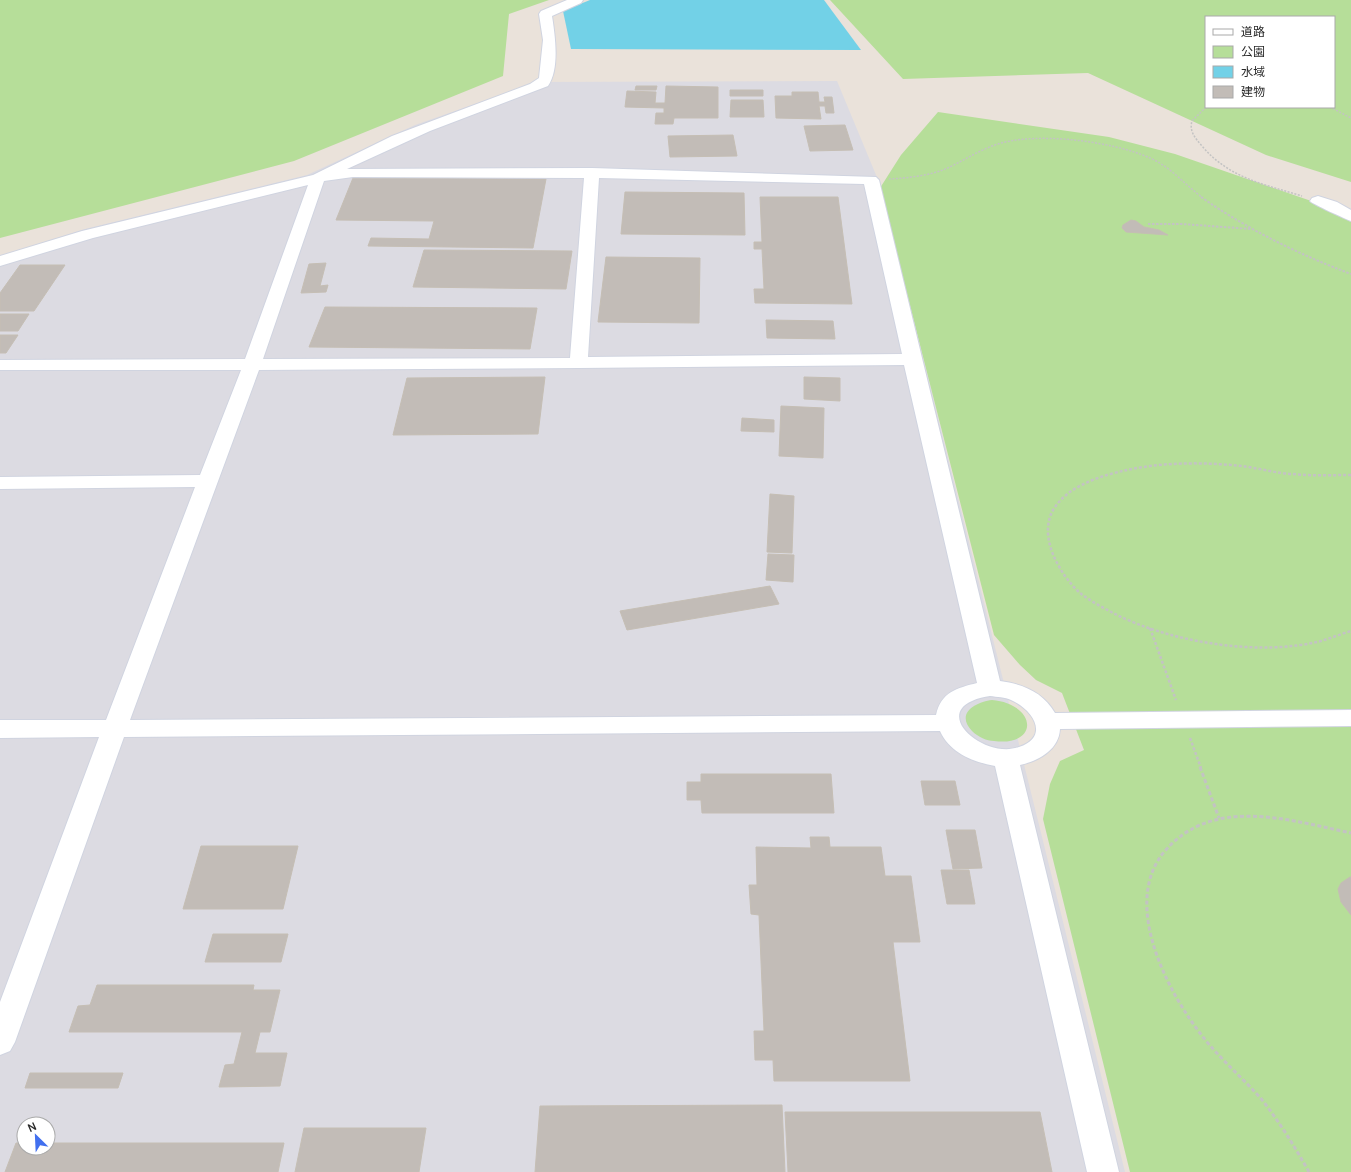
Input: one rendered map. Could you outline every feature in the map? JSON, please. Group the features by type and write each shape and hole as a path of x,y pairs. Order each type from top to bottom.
{"street":[{"path":"0,1042 114,728 252,364 318,178 346,162 412,132 543,83 546,78 549,40 545,14 577,0"},
{"path":"0,261 88,234 318,178 353,172 592,173 871,180 990,688"},
{"path":"579,363 592,173"},
{"path":"1318,201 1336,207 1351,216"},
{"path":"0,365 579,363 912,359"},
{"path":"0,483 207,481"},
{"path":"990,688 1006,690 1026,698 1042,711 1048,721 1048,732 1044,742 1035,751 1022,756 1006,758 990,757 974,752 961,744 952,734 947,724 947,712 952,702 962,695 975,690 990,688"},
{"path":"1048,721 1351,718"},
{"path":"0,729 947,724"},
{"path":"1006,758 1103,1172"}],"path":[{"path":"1205,108 1190,124 1189,128 1193,136 1214,159 1224,167 1239,175 1318,201"},
{"path":"1332,108 1351,118"},
{"path":"871,180 911,178 942,170 994,145 1008,141 1034,138 1058,138 1093,143 1125,150 1150,158 1173,172 1201,197 1253,230 1326,265 1351,274"},
{"path":"1148,224 1182,224 1253,230"},
{"path":"1351,475 1291,474 1242,466 1178,464 1128,470 1086,482 1071,491 1050,515 1048,524 1048,543 1059,567 1084,595 1120,616 1150,628 1180,637 1225,645 1265,647 1316,643 1351,632"},
{"path":"1150,628 1177,704"},
{"path":"1190,738 1219,818"},
{"path":"1309,1172 1291,1139 1272,1112 1245,1081 1210,1045 1184,1009 1163,968 1151,930 1147,907 1147,889 1153,870 1161,855 1174,842 1197,826 1219,818 1249,817 1282,820 1351,833"}],"shaded area":[{"path":"837,81 881,187 1125,1172 0,1172 0,256 85,229 307,175 415,125 538,82"}],"green space":[{"path":"0,0 549,0 509,14 503,76 294,161 0,238"},
{"path":"830,0 1351,0 1351,182 1266,155 1088,73 903,79"},
{"path":"938,112 1109,137 1175,154 1317,203 1351,222 1351,1172 1130,1172 1043,819 1050,784 1060,761 1084,750 1062,693 1036,680 1020,665 994,635 880,188 901,155"},
{"path":"992,700 1007,703 1018,709 1025,716 1027,724 1025,732 1019,738 1009,741 988,740 977,735 967,725 967,714 974,706"}],"water":[{"path":"590,0 824,0 861,50 571,49 563,11"}],"building":[{"path":"636,86 657,86 656,90 635,90"},
{"path":"666,86 718,87 718,118 674,118 673,124 655,124 656,113 664,113 664,108 625,107 627,91 656,92 655,103 665,103"},
{"path":"730,90 763,90 763,96 730,96"},
{"path":"792,92 818,92 819,102 825,102 824,97 832,97 834,113 826,113 825,106 819,106 821,119 776,118 775,96 792,96"},
{"path":"731,100 763,100 764,117 730,117"},
{"path":"845,125 853,150 810,151 804,126"},
{"path":"733,135 737,156 670,157 668,136"},
{"path":"353,178 546,179 533,248 368,246 371,238 429,239 434,221 336,220"},
{"path":"625,192 744,193 745,235 621,234"},
{"path":"760,197 838,197 852,304 755,303 754,289 764,289 762,249 754,249 754,242 762,242"},
{"path":"1131,220 1136,221 1144,227 1159,230 1168,235 1126,232 1122,228 1123,225"},
{"path":"424,250 572,251 566,289 413,287"},
{"path":"606,257 700,258 699,323 598,322"},
{"path":"326,263 320,286 328,285 326,292 301,293 309,264"},
{"path":"20,265 65,265 34,311 0,311 0,293"},
{"path":"325,307 537,308 530,349 309,347"},
{"path":"0,314 29,314 18,331 0,331"},
{"path":"766,320 833,321 835,339 767,338"},
{"path":"0,335 18,335 6,353 0,353"},
{"path":"545,377 538,434 393,435 407,378"},
{"path":"804,377 840,378 840,401 804,399"},
{"path":"781,406 824,408 823,458 779,456"},
{"path":"742,418 774,420 774,432 741,431"},
{"path":"770,494 794,496 792,553 767,552"},
{"path":"768,554 794,555 793,582 766,580"},
{"path":"770,586 779,604 627,630 620,611"},
{"path":"701,774 831,774 834,813 702,813 701,800 687,800 687,782 701,782"},
{"path":"921,781 955,781 960,805 925,805"},
{"path":"946,830 975,830 982,868 953,869"},
{"path":"810,837 829,837 830,847 881,847 885,876 911,876 920,942 893,942 910,1081 774,1081 773,1060 755,1060 754,1031 764,1031 759,915 751,914 749,885 757,885 756,847 811,848"},
{"path":"201,846 298,846 283,909 183,909"},
{"path":"941,870 969,870 975,904 947,904"},
{"path":"1350,877 1351,915 1341,902 1338,889 1341,883"},
{"path":"213,934 288,934 281,962 205,962"},
{"path":"97,985 254,985 253,990 280,990 270,1032 260,1032 255,1053 287,1053 280,1086 219,1087 225,1065 234,1064 242,1032 69,1032 78,1006 90,1005"},
{"path":"30,1073 123,1073 118,1088 25,1088"},
{"path":"782,1105 785,1172 535,1172 540,1106"},
{"path":"785,1112 1040,1112 1052,1172 788,1172"},
{"path":"304,1128 426,1128 419,1172 295,1172"},
{"path":"16,1143 16,1156 56,1156 56,1143 284,1143 278,1172 5,1172"}]}
